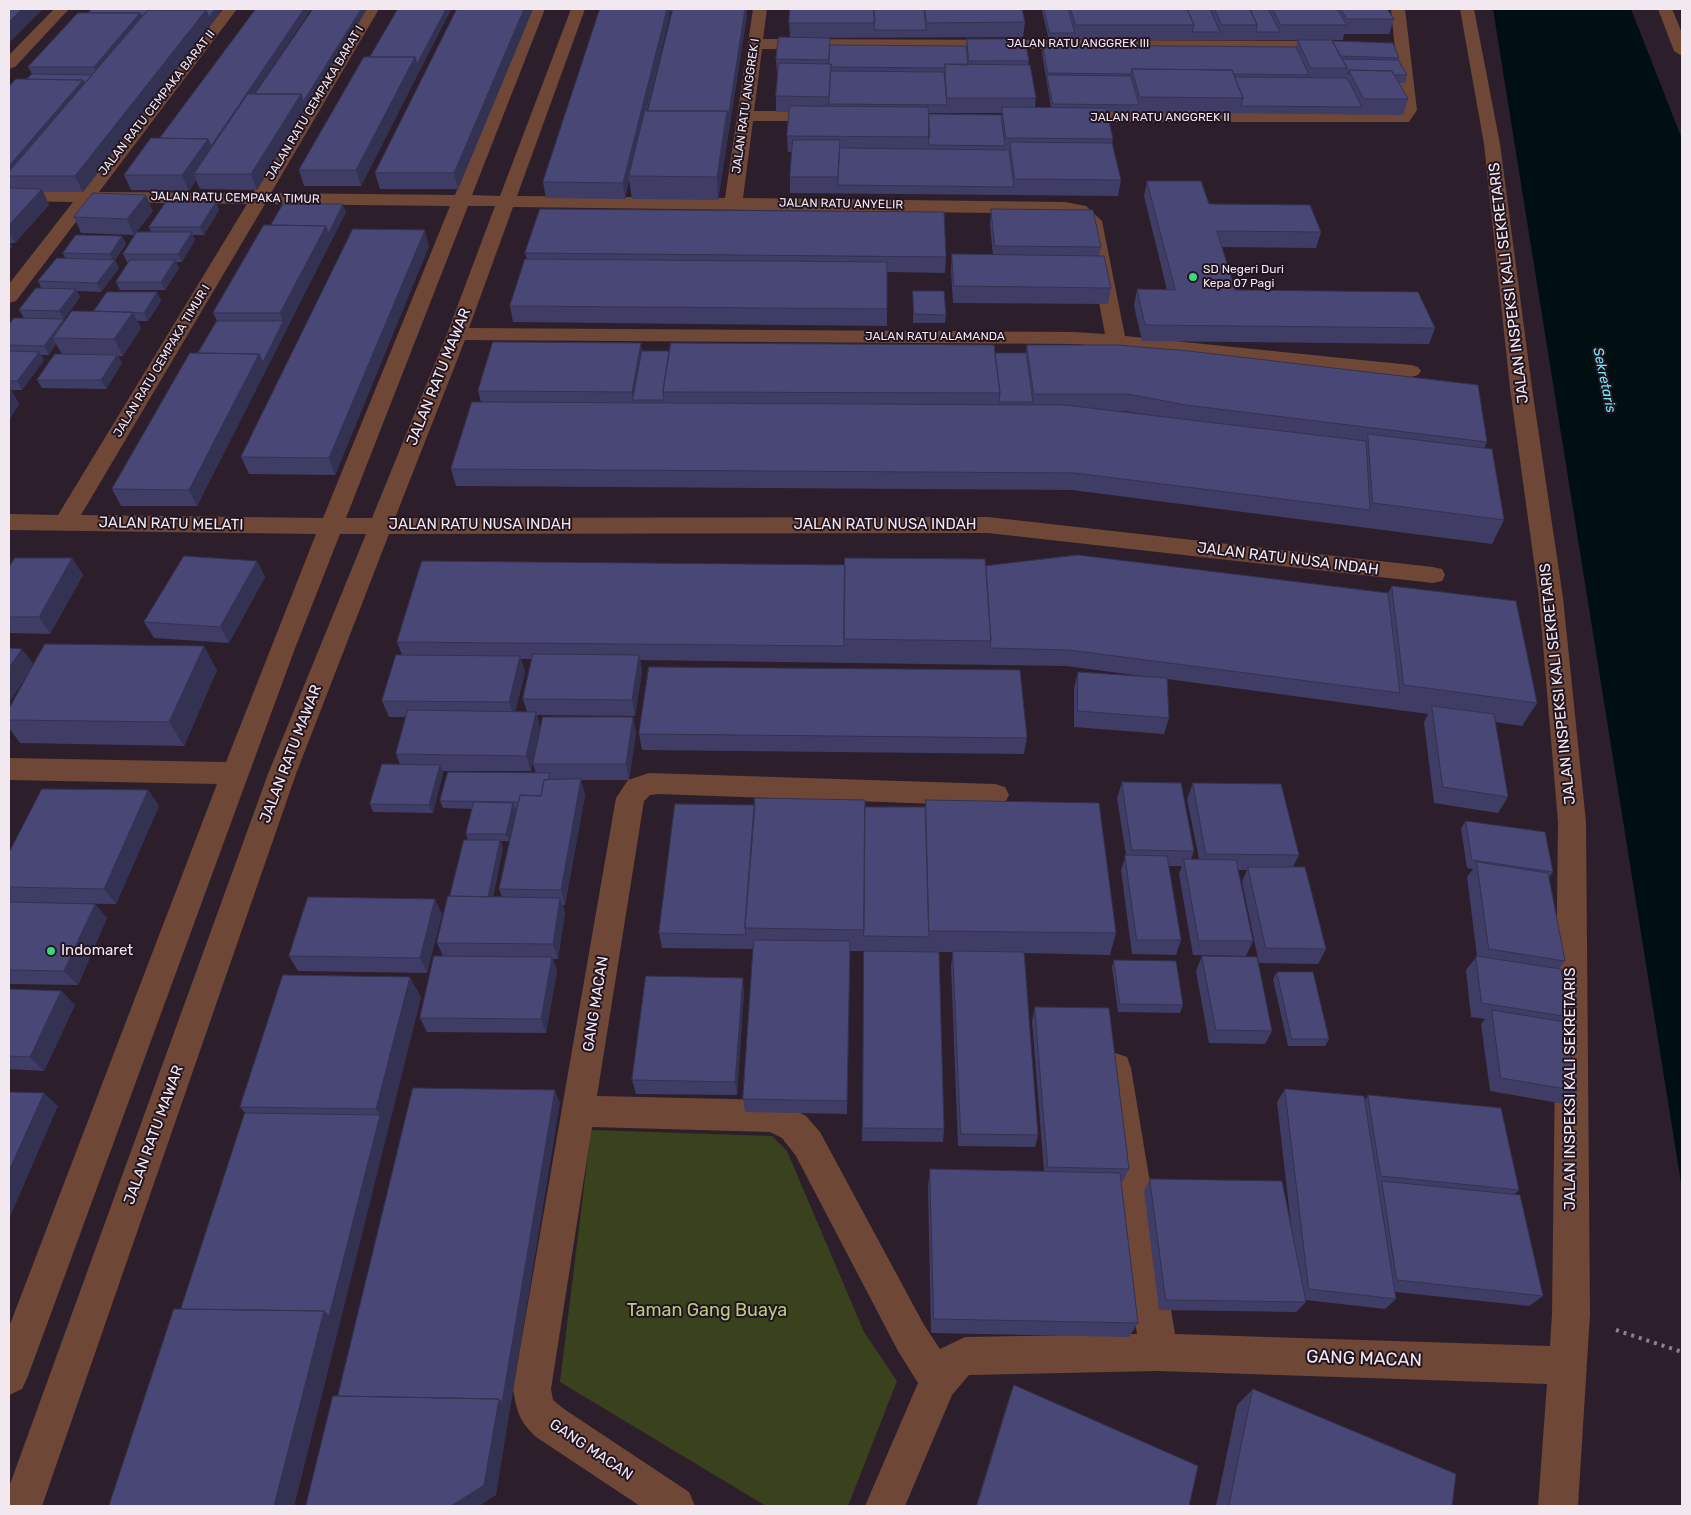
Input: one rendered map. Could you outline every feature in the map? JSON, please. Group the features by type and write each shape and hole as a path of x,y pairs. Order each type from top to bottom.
{"street":[{"path":"9,64 62,9"},
{"name":"JALAN RATU CEMPAKA BARAT II","path":"9,297 230,9"},
{"name":"JALAN RATU CEMPAKA BARAT I","path":"259,198 372,9"},
{"path":"9,1376 282,651 538,9"},
{"name":"JALAN RATU MAWAR","path":"22,1506 282,774 379,526 457,334 578,9"},
{"name":"JALAN RATU ANGGREK I","path":"733,203 760,9"},
{"name":"JALAN RATU ANGGREK II","path":"1052,117 1403,118 1408,110 1396,44 1398,9"},
{"name":"JALAN INSPEKSI KALI SEKRETARIS","path":"1467,9 1492,144 1521,388 1551,598 1572,822 1569,1366 1558,1506"},
{"path":"1665,9 1682,51"},
{"name":"JALAN RATU ANGGREK III","path":"755,44 1352,44"},
{"path":"745,116 844,116"},
{"name":"JALAN RATU CEMPAKA TIMUR","path":"9,196 462,200"},
{"name":"JALAN RATU CEMPAKA TIMUR I","path":"64,523 259,198"},
{"name":"JALAN RATU ANYELIR","path":"462,200 1065,207 1080,210 1093,221 1116,340"},
{"name":"JALAN RATU ALAMANDA","path":"457,334 1075,338 1116,340 1411,371"},
{"name":"JALAN RATU MELATI","path":"9,522 333,526"},
{"name":"JALAN RATU NUSA INDAH","path":"333,526 988,526 1433,575"},
{"path":"9,769 235,773"},
{"name":"GANG MACAN","path":"674,1506 550,1423 536,1410 532,1389 630,798 635,788 645,784 658,783 995,795"},
{"path":"1110,1037 1159,1352"},
{"path":"578,1111 774,1116 794,1128 808,1144 911,1338 938,1381"},
{"name":"GANG MACAN","path":"885,1506 938,1381 951,1364 965,1356 1159,1352 1569,1366"}],"path":[{"path":"1614,1329 1682,1352"}],"green space":[{"name":"Taman Gang Buaya","path":"591,1130 772,1136 787,1151 864,1332 897,1381 848,1506 766,1506 560,1382"}],"water":[{"name":"Sekretaris","path":"1493,9 1631,9 1682,139 1682,1189"}],"building":[{"path":"9,9 22,9 9,22"},
{"path":"92,9 153,9 148,10 142,17 140,13 88,13"},
{"path":"157,9 215,9 209,17 206,10"},
{"path":"256,9 304,9 211,146 208,139 160,138"},
{"path":"313,9 361,9 303,102 301,94 255,94"},
{"path":"398,9 446,9 417,64 415,57 370,57"},
{"path":"457,9 524,9 454,173 375,173"},
{"path":"600,9 667,9 623,183 543,182"},
{"path":"673,9 745,9 728,118 727,111 648,111"},
{"path":"790,9 874,9 875,23 789,23"},
{"path":"874,9 924,9 926,30 875,30"},
{"path":"925,9 1022,9 1025,22 927,23"},
{"path":"1044,9 1068,9 1075,33 1050,33"},
{"path":"1071,9 1187,9 1194,25 1076,25"},
{"path":"1187,9 1210,9 1220,32 1192,32 1194,25"},
{"path":"1215,9 1250,9 1257,25 1222,25"},
{"path":"1250,9 1268,9 1280,32 1256,32 1257,25"},
{"path":"1273,9 1337,9 1347,25 1281,25"},
{"path":"1341,9 1387,9 1394,19 1347,19"},
{"path":"148,10 206,10 75,176 9,176 9,172"},
{"path":"78,13 140,13 94,67 28,67"},
{"path":"779,37 830,38 829,60 776,59"},
{"path":"967,39 1025,39 1029,61 969,61"},
{"path":"1298,40 1332,40 1347,68 1311,68"},
{"path":"1333,41 1393,43 1399,58 1340,56"},
{"path":"830,45 966,46 968,65 945,64 945,68 831,67 831,64 829,64"},
{"path":"1043,45 1296,47 1309,75 1234,74 1232,70 1132,69 1131,74 1048,73"},
{"path":"364,57 415,57 356,170 299,170"},
{"path":"1342,59 1398,60 1407,75 1394,75 1392,71 1349,70 1348,75 1347,68"},
{"path":"779,63 831,64 829,97 776,96"},
{"path":"945,64 1030,65 1036,98 947,98"},
{"path":"1132,69 1232,70 1243,98 1140,97"},
{"path":"1349,70 1392,71 1408,99 1364,99"},
{"path":"831,71 944,72 947,105 829,104"},
{"path":"32,74 92,75 85,83 83,80 27,79"},
{"path":"1047,75 1131,76 1139,105 1053,104"},
{"path":"1235,77 1347,78 1362,107 1241,106 1243,98"},
{"path":"16,79 83,80 9,166 9,87"},
{"path":"248,94 301,94 251,174 194,174"},
{"path":"790,106 928,107 930,137 787,136"},
{"path":"1002,107 1106,108 1113,139 1006,138"},
{"path":"645,111 727,111 717,177 629,176"},
{"path":"929,114 1001,115 1005,146 929,145"},
{"path":"151,138 208,139 182,175 124,175"},
{"path":"793,140 840,140 838,177 790,177"},
{"path":"1010,142 1112,143 1121,180 1015,179"},
{"path":"840,148 1009,150 1014,187 838,185"},
{"name":"SD Negeri Duri Kepa 07 Pagi","path":"1147,181 1201,181 1209,204 1310,205 1321,232 1217,231 1235,290 1418,292 1435,328 1145,325 1137,289 1175,290"},
{"path":"9,188 42,189 9,225"},
{"path":"93,193 146,195 127,219 74,217"},
{"path":"166,202 216,202 200,227 149,227"},
{"path":"283,204 343,204 328,234 326,226 271,225"},
{"path":"540,209 944,212 946,257 525,253"},
{"path":"991,209 1093,210 1101,247 995,246"},
{"path":"264,225 326,226 280,313 213,313"},
{"path":"353,229 425,230 329,458 241,457"},
{"path":"137,232 192,232 178,254 123,254"},
{"path":"76,235 122,236 110,254 63,253"},
{"path":"952,254 1104,256 1111,288 954,286"},
{"path":"57,258 115,260 97,283 38,281"},
{"path":"525,259 887,262 887,309 510,306"},
{"path":"130,260 175,260 161,282 116,282"},
{"path":"36,288 76,289 59,311 19,310"},
{"path":"913,291 944,291 946,315 914,314"},
{"path":"107,292 157,292 144,313 94,311"},
{"path":"72,311 133,312 114,339 53,338"},
{"path":"14,318 64,319 44,346 9,345 9,325"},
{"path":"217,321 283,321 263,362 259,354 198,353"},
{"path":"493,342 641,343 632,392 478,391"},
{"path":"671,343 994,345 1000,393 663,392"},
{"path":"1027,345 1118,345 1189,351 1478,385 1487,442 1186,405 1128,394 1034,394"},
{"path":"9,351 39,352 17,381 9,381"},
{"path":"642,351 669,351 663,392 664,400 633,400"},
{"path":"190,353 259,354 189,490 112,489"},
{"path":"995,353 1026,353 1033,402 999,402 1000,393"},
{"path":"55,354 117,355 101,380 37,380"},
{"path":"472,402 1065,405 1366,441 1370,510 1075,473 451,469"},
{"path":"1368,434 1492,449 1504,520 1373,503"},
{"path":"1078,555 1388,593 1400,693 1069,650 990,648 986,566"},
{"path":"184,556 257,561 220,627 144,622"},
{"path":"15,558 72,558 39,617 9,617 9,567"},
{"path":"845,558 985,559 991,641 844,639"},
{"path":"422,561 845,565 844,646 397,642"},
{"path":"1392,586 1516,601 1537,703 1404,685"},
{"path":"45,644 204,646 169,722 9,720 9,709"},
{"path":"9,648 22,649 9,668"},
{"path":"533,654 639,655 632,700 523,699"},
{"path":"396,655 520,656 509,702 382,701"},
{"path":"649,667 1020,670 1027,738 639,734"},
{"path":"1078,672 1167,678 1169,718 1078,711"},
{"path":"1432,706 1494,714 1508,797 1443,787"},
{"path":"408,710 536,712 526,756 396,754"},
{"path":"543,717 633,717 626,764 533,764"},
{"path":"382,764 440,765 429,805 370,804"},
{"path":"448,772 550,773 548,780 544,780 541,796 520,795 519,802 440,801"},
{"path":"581,779 561,890 499,889 520,795 541,796 544,780"},
{"path":"1122,782 1181,783 1194,851 1132,850"},
{"path":"1193,783 1281,784 1299,855 1206,854"},
{"path":"42,789 148,790 104,889 9,887 9,853"},
{"path":"755,798 865,800 864,930 745,928"},
{"path":"926,800 1099,803 1116,933 929,931"},
{"path":"474,802 513,803 506,834 466,834"},
{"path":"675,804 755,805 746,935 659,933"},
{"path":"865,807 925,807 929,937 864,936"},
{"path":"1466,821 1545,832 1553,872 1472,860"},
{"path":"464,840 500,840 488,897 450,896"},
{"path":"1125,855 1167,856 1181,940 1137,940"},
{"path":"1184,859 1236,860 1253,941 1199,941"},
{"path":"1477,862 1548,873 1565,961 1489,949"},
{"path":"1248,867 1305,867 1326,949 1266,948"},
{"path":"448,896 560,898 553,944 437,943"},
{"path":"308,897 435,899 420,958 289,956"},
{"name":"Indomaret","path":"9,902 95,904 64,971 9,970"},
{"path":"754,940 850,941 847,1101 743,1099"},
{"path":"864,951 939,952 944,1129 863,1128"},
{"path":"953,951 1024,952 1038,1135 961,1134"},
{"path":"434,956 552,957 541,1019 420,1018"},
{"path":"1202,956 1257,957 1272,1031 1216,1030"},
{"path":"1476,956 1561,969 1569,1017 1482,1003"},
{"path":"1114,960 1176,961 1183,1005 1120,1004"},
{"path":"1277,972 1313,972 1329,1039 1292,1039"},
{"path":"283,975 410,977 376,1109 240,1107"},
{"path":"646,976 743,978 735,1082 632,1080"},
{"path":"9,989 61,991 30,1057 9,1056"},
{"path":"1035,1007 1109,1008 1129,1169 1048,1167"},
{"path":"1492,1010 1565,1022 1577,1091 1501,1078"},
{"path":"413,1088 555,1090 502,1403 499,1399 338,1396"},
{"path":"1285,1089 1364,1096 1396,1299 1309,1289"},
{"path":"9,1092 44,1093 9,1171"},
{"path":"1368,1095 1501,1108 1519,1190 1381,1176"},
{"path":"245,1113 380,1115 329,1316 324,1311 181,1309"},
{"path":"930,1169 1120,1173 1138,1323 934,1319"},
{"path":"1150,1179 1282,1181 1306,1302 1166,1300"},
{"path":"1382,1181 1520,1195 1543,1296 1397,1280"},
{"path":"174,1309 324,1311 274,1506 109,1506"},
{"path":"1014,1385 1198,1466 1189,1506 977,1506"},
{"path":"1253,1389 1456,1474 1452,1506 1229,1506"},
{"path":"333,1396 499,1399 484,1485 451,1506 306,1506"}],"place":[{"name":"SD Negeri Duri Kepa 07 Pagi","path":"1193,277"},
{"name":"Indomaret","path":"51,951"}]}
